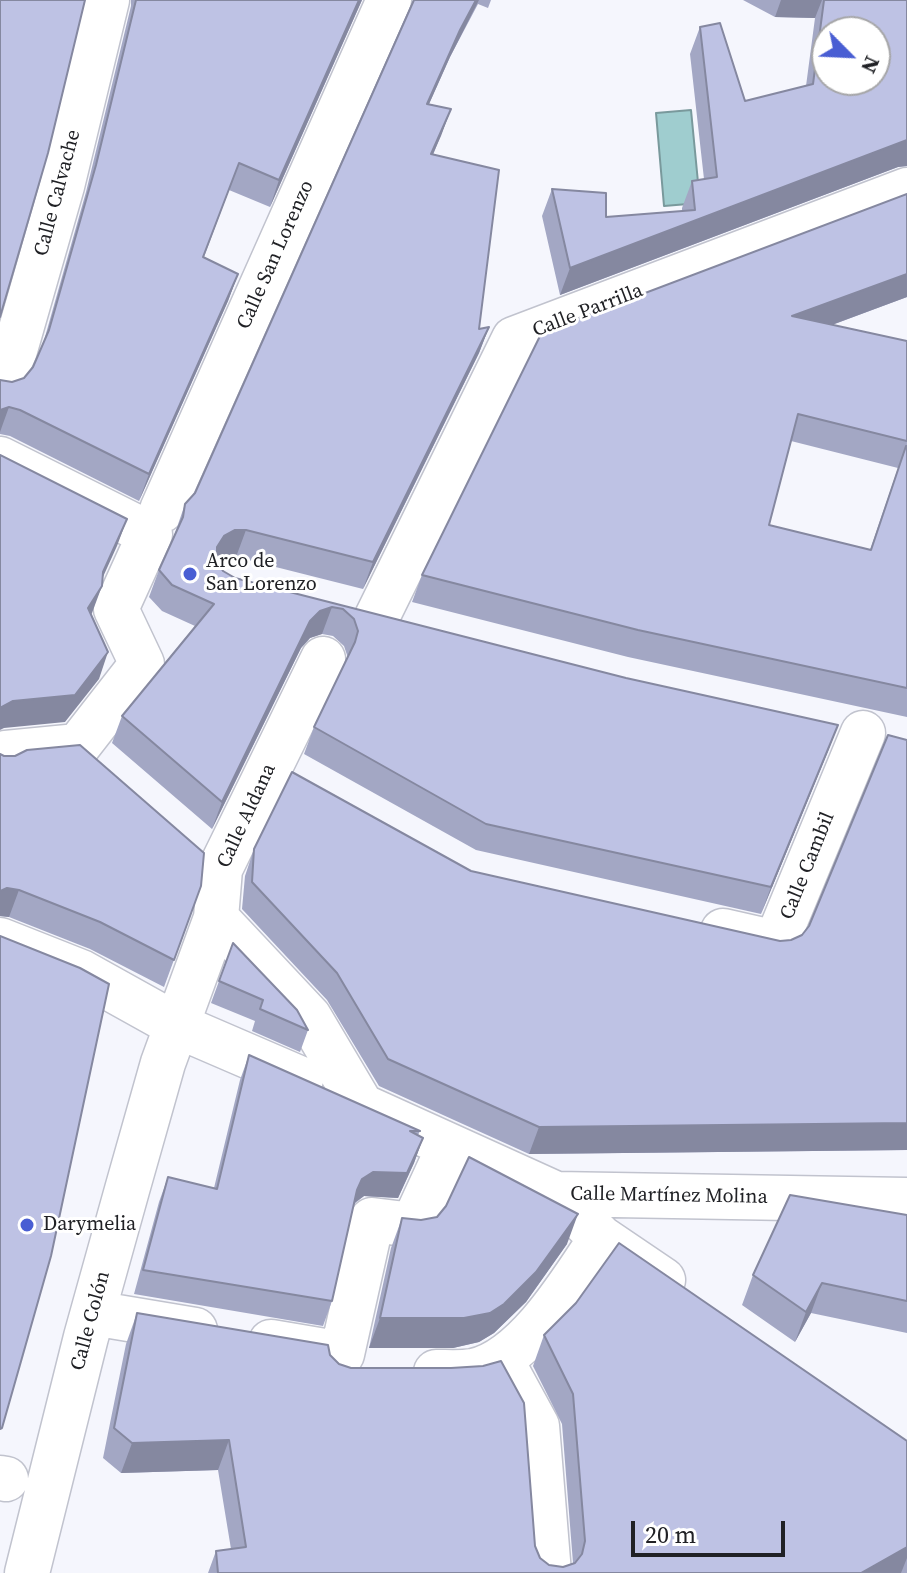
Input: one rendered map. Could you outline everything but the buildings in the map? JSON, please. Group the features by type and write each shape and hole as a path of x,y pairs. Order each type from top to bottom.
{"street":[{"name":"Calle Calvache","path":"0,384 15,350 62,186 107,0"},
{"name":"Calle San Lorenzo","path":"78,746 142,664 116,609 389,0"},
{"name":"Calle Parrilla","path":"423,629 361,614 514,339 907,190"},
{"path":"0,459 156,522"},
{"name":"Calle Aldana","path":"178,1026 216,918 220,869 323,659"},
{"path":"818,723 907,743"},
{"name":"Calle Cambil","path":"683,923 776,943 863,733"},
{"path":"0,759 6,753 78,746 113,776"},
{"path":"271,764 311,786"},
{"path":"184,838 220,869"},
{"path":"216,918 309,1017 361,1105"},
{"name":"Calle Martínez Molina","path":"0,940 81,972 178,1026 556,1194 907,1200"},
{"name":"Calle Colón","path":"27,1573 86,1337 163,1063 178,1026"},
{"path":"370,1366 372,1220 413,1225 449,1147"},
{"path":"556,1194 601,1238 689,1298"},
{"path":"111,1316 370,1366 473,1371 501,1360 550,1313 601,1238"},
{"path":"501,1360 537,1426 549,1573"}],"water":[{"path":"691,110 700,203 664,206 656,113"}],"place":[{"name":"Arco de San Lorenzo","path":"190,574"},
{"name":"Darymelia","path":"27,1225"}]}
